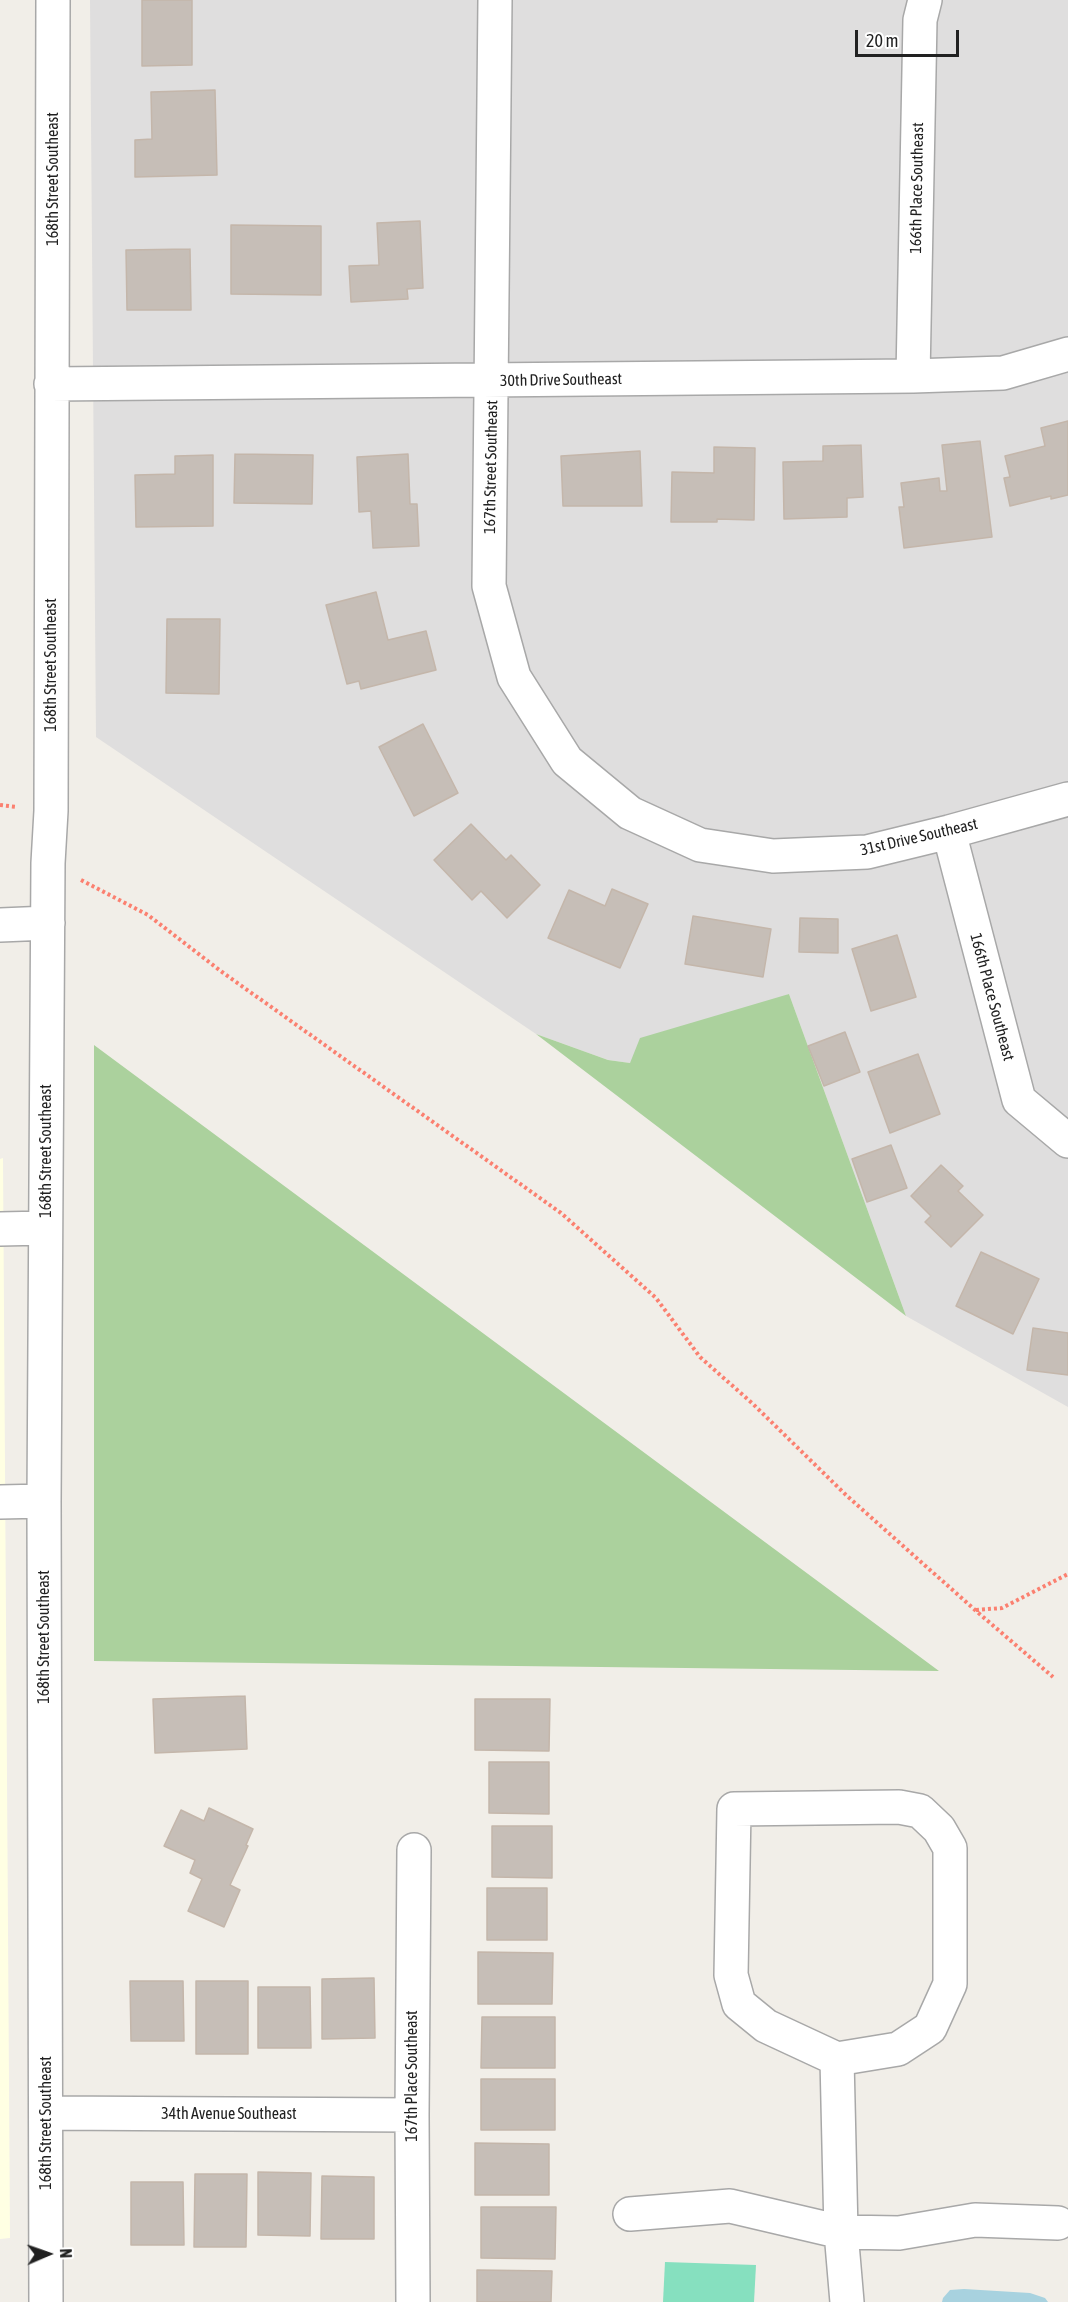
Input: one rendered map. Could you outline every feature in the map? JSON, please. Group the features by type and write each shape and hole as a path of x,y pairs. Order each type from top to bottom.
{"street":[{"name":"168th Street Southeast","path":"46,2302 44,1501 48,863 51,812 52,0"},
{"name":"167th Street Southeast","path":"495,0 489,586 514,677 567,761 630,813"},
{"name":"166th Place Southeast","path":"913,376 920,20 925,0"},
{"name":"30th Drive Southeast","path":"51,384 913,376 1003,373 1068,354"},
{"name":"31st Drive Southeast","path":"630,813 700,845 773,856 867,852 1068,799"},
{"name":"166th Place Southeast","path":"949,832 1019,1100 1068,1142"},
{"path":"0,924 48,923"},
{"path":"0,1229 45,1228"},
{"path":"0,1502 44,1501"},
{"path":"899,1807 920,1811 939,1829 950,1848 950,1984 930,2028 898,2049 837,2059 766,2026 739,2004 731,1975 734,1809 899,1807"},
{"name":"167th Place Southeast","path":"413,2302 414,1850"},
{"path":"837,2059 841,2232 847,2302"},
{"name":"34th Avenue Southeast","path":"46,2114 412,2115"},
{"path":"630,2214 730,2206 841,2232 899,2233 975,2220 1058,2223"}],"path":[{"path":"48,863 148,915 222,972 561,1213 656,1298 700,1357 753,1404 846,1495 1053,1677"},
{"path":"975,1610 1002,1608 1068,1574"}],"shaded area":[{"path":"90,0 1068,0 1068,1407 906,1316 789,994 630,1063 608,1060 536,1034 96,737"},
{"path":"3,1158 10,2238 0,2239 0,1159"}],"green space":[{"path":"789,994 906,1316 536,1034 608,1060 630,1063 640,1038"},
{"path":"94,1045 939,1671 94,1661"},
{"path":"665,2262 756,2265 754,2302 663,2302"}],"water":[{"path":"950,2290 1030,2293 1045,2298 1048,2302 942,2302"}],"building":[{"path":"142,0 192,0 192,65 142,66"},
{"path":"215,90 217,175 135,177 135,140 152,139 151,92"},
{"path":"420,221 423,288 407,289 408,299 351,302 349,266 379,265 377,223"},
{"path":"231,225 321,226 321,295 231,294"},
{"path":"190,249 191,310 127,310 126,250"},
{"path":"1068,421 1068,495 1051,499 1051,496 1010,506 1004,478 1010,477 1005,456 1045,446 1041,428"},
{"path":"980,441 992,537 904,548 899,507 904,507 901,483 939,478 940,491 947,491 942,445"},
{"path":"861,445 863,497 847,498 847,517 784,519 783,462 823,461 823,446"},
{"path":"714,447 755,448 754,520 717,519 717,522 671,522 672,472 714,473"},
{"path":"640,451 642,506 563,506 561,456"},
{"path":"235,454 313,455 312,504 234,503"},
{"path":"408,454 410,504 417,504 419,546 373,548 371,511 359,512 357,457"},
{"path":"213,455 213,526 136,527 135,475 175,474 175,456"},
{"path":"376,592 388,640 426,631 436,670 361,689 359,681 347,684 326,605"},
{"path":"167,619 220,619 219,694 166,693"},
{"path":"423,724 458,793 414,816 379,747"},
{"path":"471,824 506,860 511,855 540,885 507,918 481,891 472,900 434,860"},
{"path":"612,889 648,904 620,968 548,938 569,890 605,906"},
{"path":"693,916 771,929 763,977 685,964"},
{"path":"800,918 838,919 838,953 799,952"},
{"path":"897,935 916,997 871,1011 852,949"},
{"path":"845,1032 860,1072 824,1086 808,1046"},
{"path":"918,1054 940,1114 890,1133 868,1072"},
{"path":"891,1145 907,1188 867,1202 852,1159"},
{"path":"941,1165 963,1186 958,1191 983,1215 951,1247 925,1222 931,1216 911,1196"},
{"path":"981,1252 1039,1279 1013,1334 956,1306"},
{"path":"1033,1328 1068,1333 1068,1375 1027,1370"},
{"path":"245,1696 247,1749 155,1753 153,1699"},
{"path":"475,1699 550,1699 549,1751 475,1750"},
{"path":"489,1762 549,1762 549,1814 489,1813"},
{"path":"209,1808 253,1829 246,1845 248,1846 230,1885 240,1890 224,1927 188,1911 202,1879 190,1873 195,1860 164,1846 181,1810 204,1821"},
{"path":"492,1826 552,1826 552,1878 492,1877"},
{"path":"487,1888 547,1888 547,1940 487,1940"},
{"path":"478,1952 553,1953 552,2004 478,2004"},
{"path":"374,1978 375,2038 322,2039 322,1979"},
{"path":"130,1981 183,1981 184,2041 131,2041"},
{"path":"196,1981 248,1981 248,2054 196,2054"},
{"path":"258,1987 310,1987 311,2048 258,2048"},
{"path":"482,2017 555,2017 555,2068 481,2068"},
{"path":"481,2079 555,2079 555,2130 481,2130"},
{"path":"475,2143 549,2144 549,2195 475,2195"},
{"path":"258,2172 311,2173 310,2236 258,2235"},
{"path":"195,2174 247,2174 246,2247 194,2247"},
{"path":"322,2176 374,2177 374,2239 321,2239"},
{"path":"131,2182 183,2182 184,2245 131,2245"},
{"path":"481,2207 556,2207 555,2259 481,2258"},
{"path":"477,2270 552,2271 551,2302 477,2302"}]}
